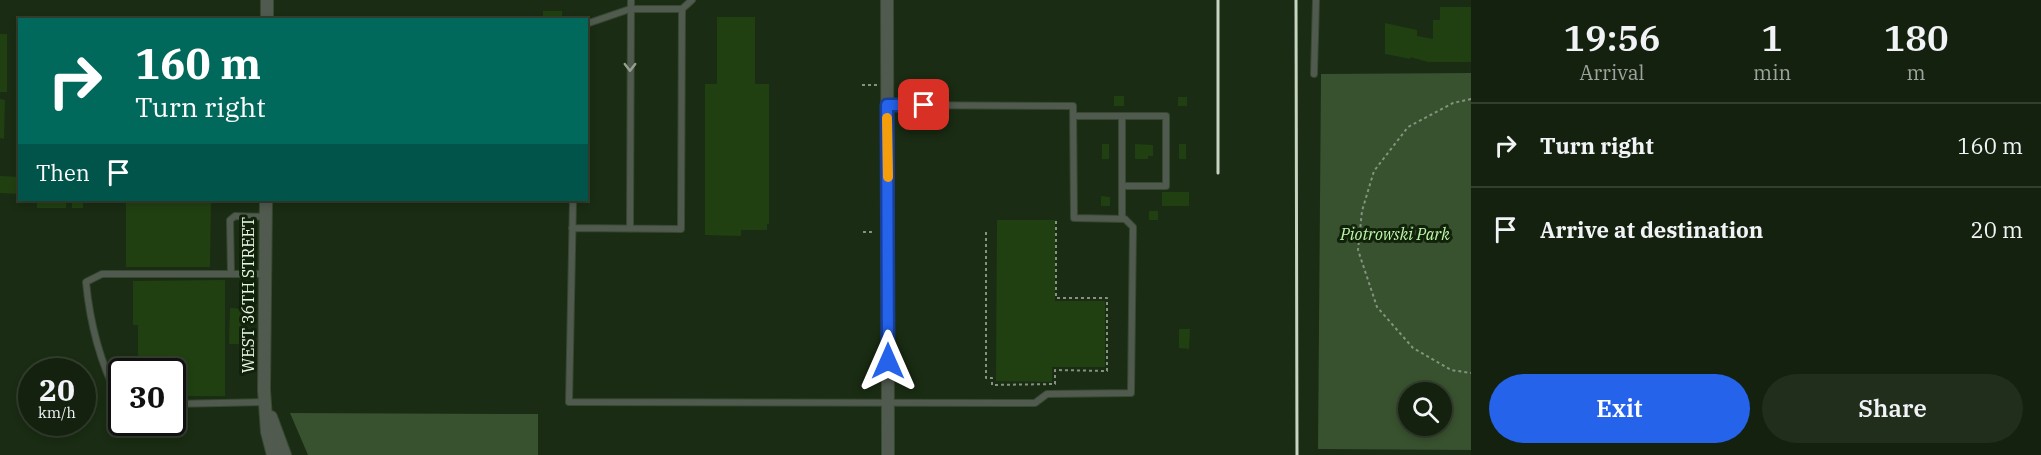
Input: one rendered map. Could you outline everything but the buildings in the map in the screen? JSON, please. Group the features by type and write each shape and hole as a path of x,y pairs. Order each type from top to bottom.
{"street":[{"path":"267,0 267,18"},
{"path":"887,0 888,455"},
{"name":"WEST 36TH STREET","path":"266,201 265,396 267,432 273,455"},
{"name":"WEST 36TH STREET","path":"265,396 285,455"}],"lane":[{"path":"630,0 630,229"},
{"path":"588,23 630,9 682,9 692,0"},
{"path":"1314,74 1316,0"},
{"path":"573,228 681,229 682,9"},
{"path":"573,201 569,402 1035,403 1047,394 1131,393 1133,227 1125,219 1074,218 1073,106 887,105"},
{"path":"1073,116 1166,116 1166,186 1122,186"},
{"path":"1122,116 1122,219"},
{"path":"231,274 230,220 235,216 266,217"},
{"path":"108,378 89,316 86,282 102,274 265,274"},
{"path":"186,403 265,396"}],"path":[{"path":"862,85 878,85"},
{"path":"1471,99 1453,103 1408,127 1374,171 1362,212 1358,250 1377,307 1413,348 1451,370 1471,373"},
{"path":"986,232 986,378 992,378 992,385 1055,384 1055,370 1107,371 1107,298 1056,298 1056,221"},
{"path":"862,232 874,232"}],"green space":[{"name":"Piotrowski Park","path":"1471,73 1471,450 1318,449 1321,74"},
{"path":"290,413 538,414 538,455 308,455"}],"railway":[{"path":"1218,0 1218,173"},
{"path":"1296,0 1297,455"}],"slow traffic":[{"path":"887,118 888,177"}],"route":[{"path":"888,361 887,105 924,105"}]}
